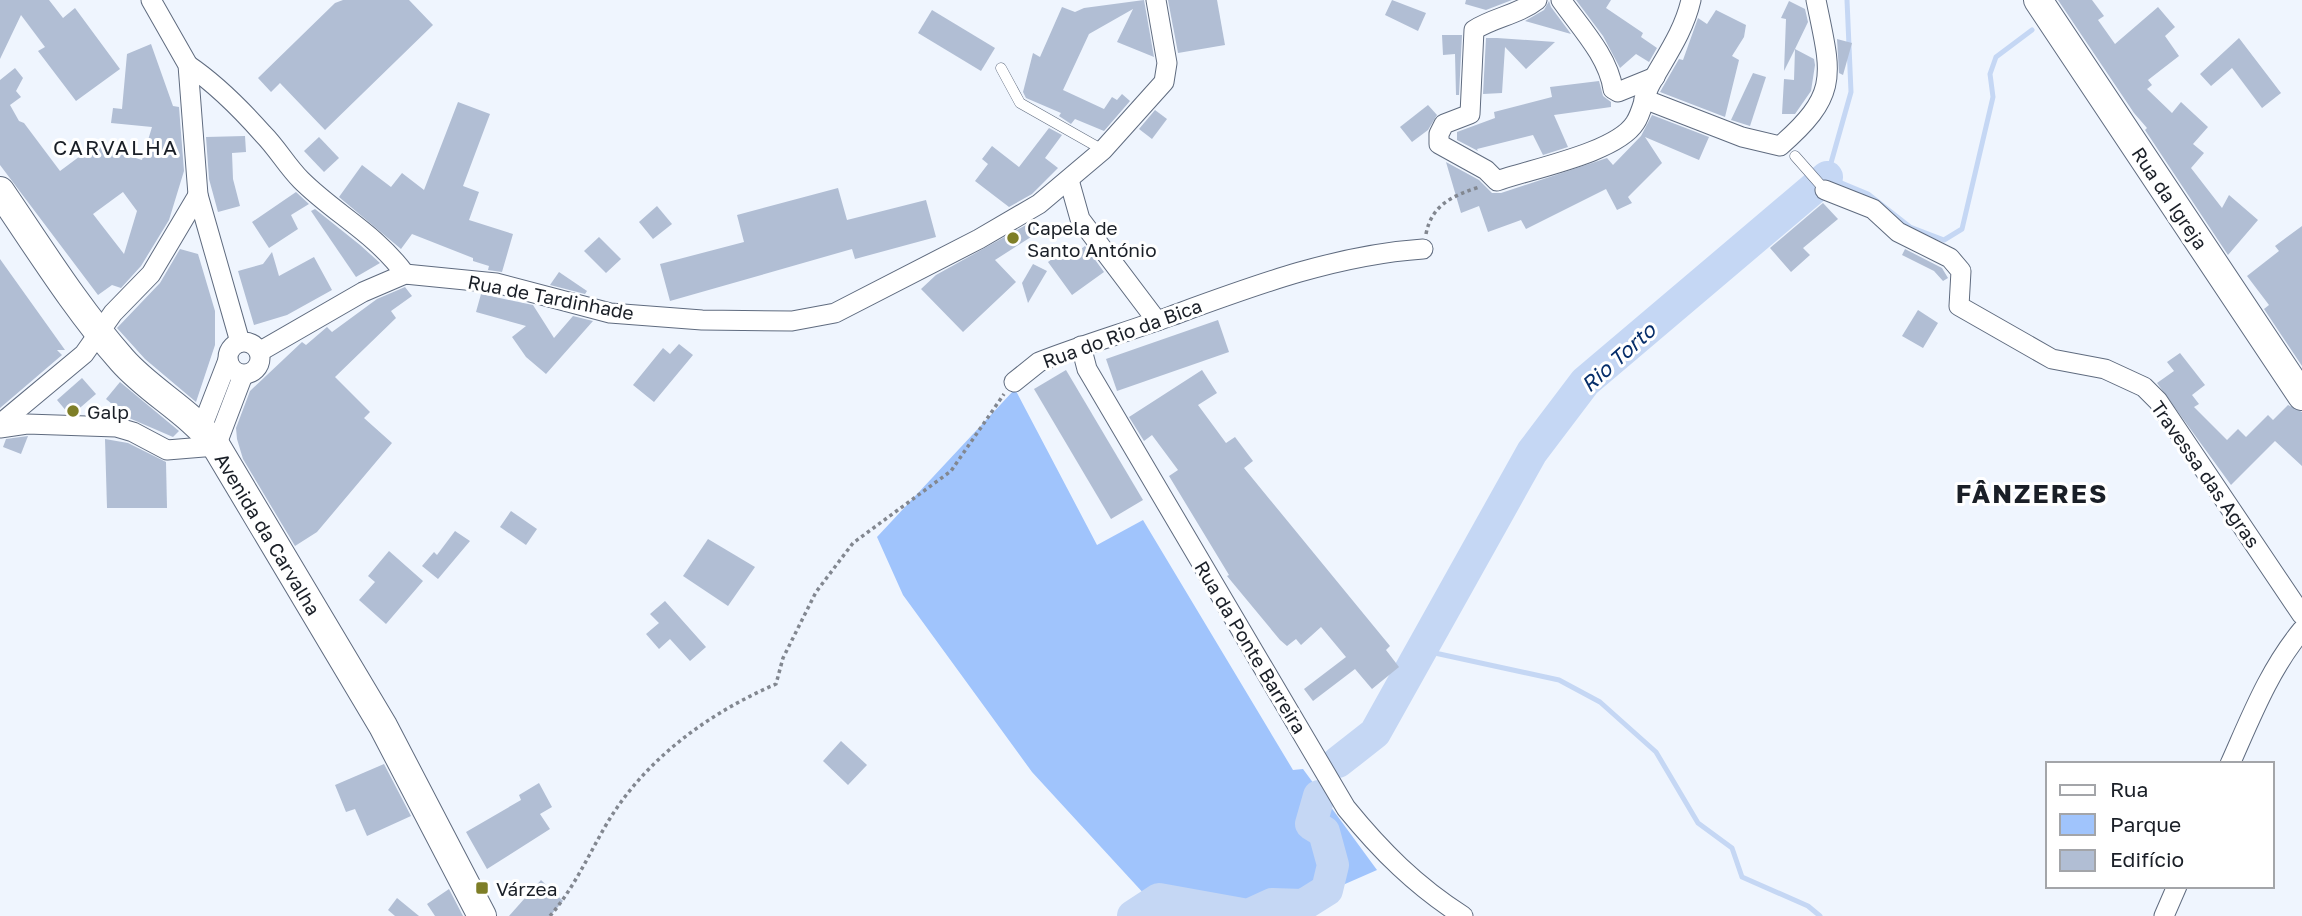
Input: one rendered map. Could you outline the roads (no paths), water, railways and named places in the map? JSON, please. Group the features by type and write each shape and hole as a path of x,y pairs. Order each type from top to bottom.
{"street":[{"path":"151,0 188,65 198,195 240,342"},
{"name":"Rua de Tardinhade","path":"259,352 363,292 405,274 496,283 610,313 702,320 792,321 835,313 979,239 1039,204 1103,150 1164,82 1167,63 1156,0"},
{"path":"1537,0 1509,16 1486,22 1474,30 1470,114 1444,124 1439,134 1440,144 1486,170 1496,181 1585,154 1622,136 1635,123 1654,77 1681,32 1691,0"},
{"path":"1561,0 1590,37 1611,78 1613,89 1618,92 1654,77"},
{"path":"1644,99 1742,137 1780,146 1805,124 1818,104 1829,76 1816,0"},
{"name":"Rua da Igreja","path":"2038,0 2302,396"},
{"path":"188,65 213,82 264,134 302,180 362,227 405,274"},
{"path":"1069,180 1080,219 1157,321"},
{"name":"Travessa das Agras","path":"1820,184 1873,209 1898,232 1951,258 1961,271 1959,306 2052,359 2105,369 2144,387 2158,401 2302,615"},
{"name":"Avenida da Carvalha","path":"0,191 98,331 124,363 209,437 383,726 482,916"},
{"path":"0,426 84,354 98,331 151,274 198,195"},
{"name":"Rua do Rio da Bica","path":"1014,382 1039,362 1081,346 1325,264 1373,253 1423,249"},
{"path":"0,426 27,424 116,427 133,432 167,450 209,437 243,374 257,368 259,352 253,345 240,342 230,349 209,437"},
{"name":"Rua da Ponte Barreira","path":"1081,346 1087,369 1346,808 1384,855 1428,894 1462,916"},
{"path":"228,360 232,370 243,374"},
{"path":"2231,762 2260,696 2286,650 2302,630"},
{"path":"2164,916 2176,888"}],"lane":[{"path":"1001,68 1020,103 1103,150"},
{"path":"1795,156 1820,184"}],"waterway":[{"path":"1847,0 1851,92 1827,177 1868,194 1910,227 1944,240 1962,229 1993,97 1990,74 1996,57 2032,30"},
{"name":"Rio Torto","path":"1338,762 1375,733 1532,452 1585,382 1827,177"},
{"path":"1421,650 1559,680 1600,702 1656,752 1698,823 1732,848 1742,877 1808,906 1820,916"},
{"name":"Rio Torto","path":"1133,916 1159,899 1248,915 1272,904 1303,905 1327,890 1333,865 1324,832 1311,824 1319,796"}],"place":[{"name":"Capela de Santo António","path":"1013,238"},
{"name":"Galp","path":"73,411"},
{"name":"Várzea","path":"482,888"}],"district":[{"name":"CARVALHA","path":"116,147"},
{"name":"FÂNZERES","path":"2032,493"}]}
